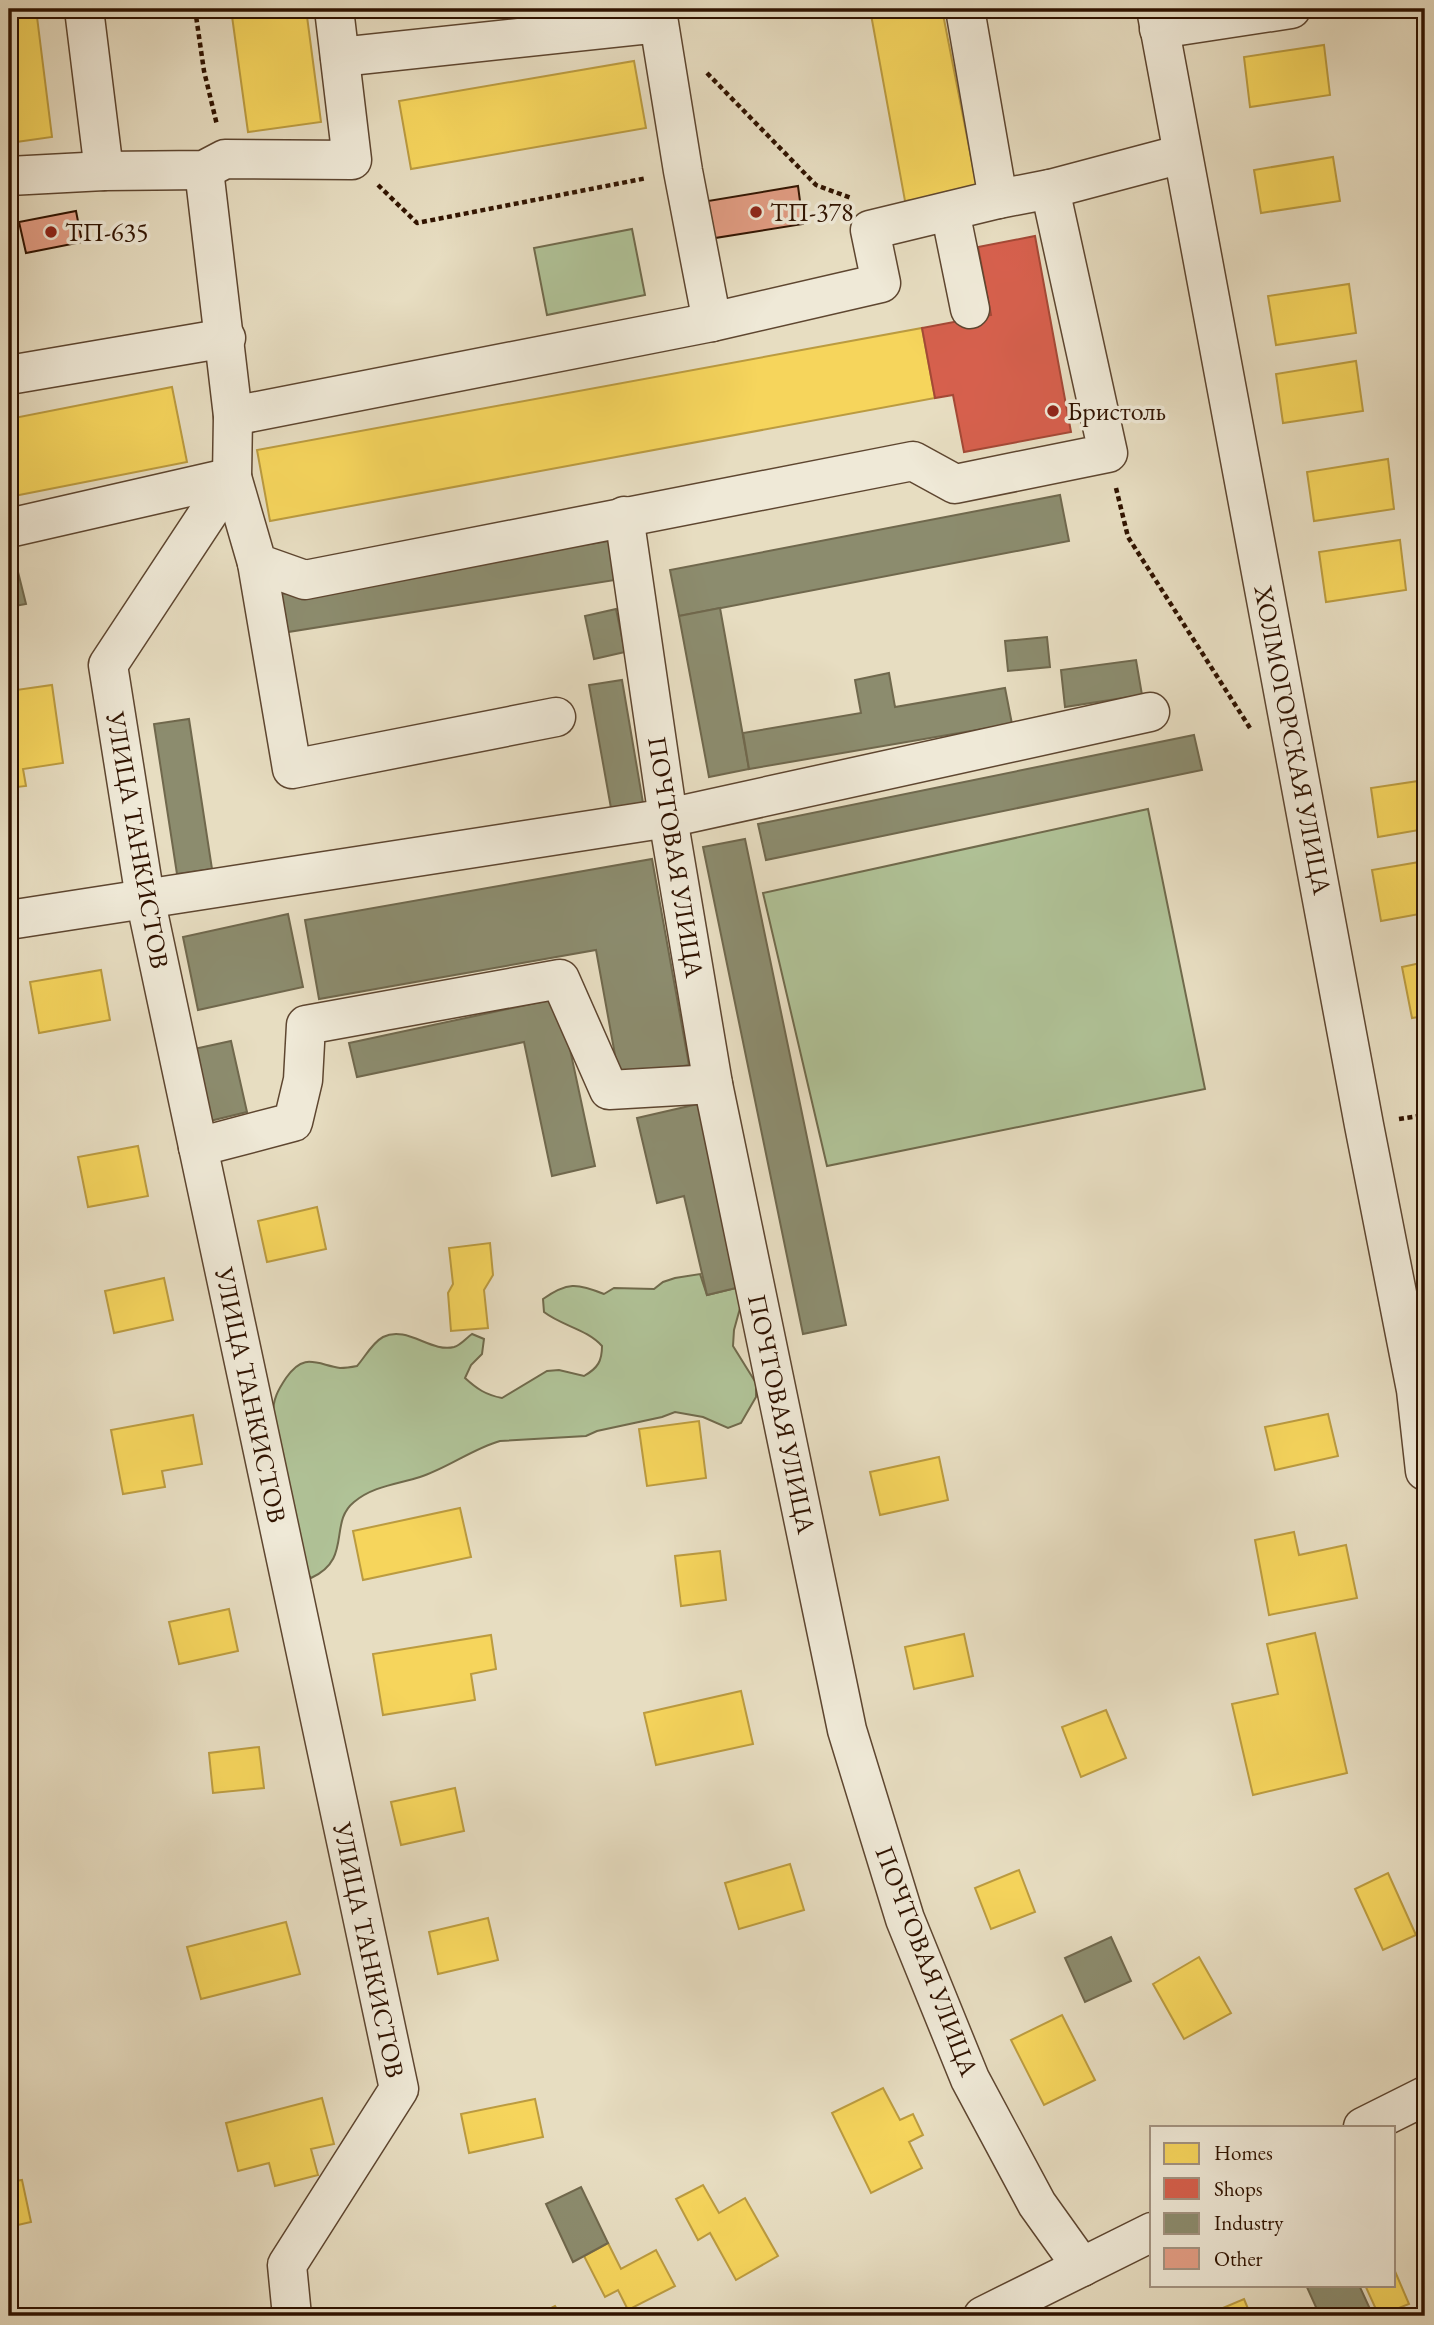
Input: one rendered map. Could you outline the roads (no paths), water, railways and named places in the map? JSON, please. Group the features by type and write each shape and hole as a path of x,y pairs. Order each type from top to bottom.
{"street":[{"path":"84,9 104,171"},
{"path":"9,176 352,160 334,9"},
{"path":"965,9 998,199"},
{"path":"1157,19 1291,9"},
{"name":"ХОЛМОГОРСКАЯ УЛИЦА","path":"1157,19 1416,1390 1425,1471"},
{"path":"340,57 659,23 683,171 712,322"},
{"path":"233,415 712,322 881,284 870,230 1182,154"},
{"path":"215,165 233,415 232,477 257,564 292,769 556,717"},
{"path":"257,564 305,580 913,461 955,484 1108,453 1050,188"},
{"path":"950,211 970,309"},
{"path":"9,375 226,338"},
{"path":"9,527 232,477"},
{"name":"УЛИЦА ТАНКИСТОВ","path":"232,477 108,665 145,898 398,2089 287,2265 292,2316"},
{"name":"ПОЧТОВАЯ УЛИЦА","path":"625,516 668,818 713,1084 847,1730 905,1919 970,2079 1037,2204 1082,2267"},
{"path":"9,920 668,818 1150,712"},
{"path":"198,1147 293,1122 303,1080 306,1025 560,979 609,1090 713,1084"},
{"path":"1365,2126 1425,2096"},
{"path":"983,2316 1150,2233"}],"place":[{"name":"ТП-378","path":"756,212"},
{"name":"ТП-635","path":"51,232"},
{"name":"Бристоль","path":"1053,411"}]}
